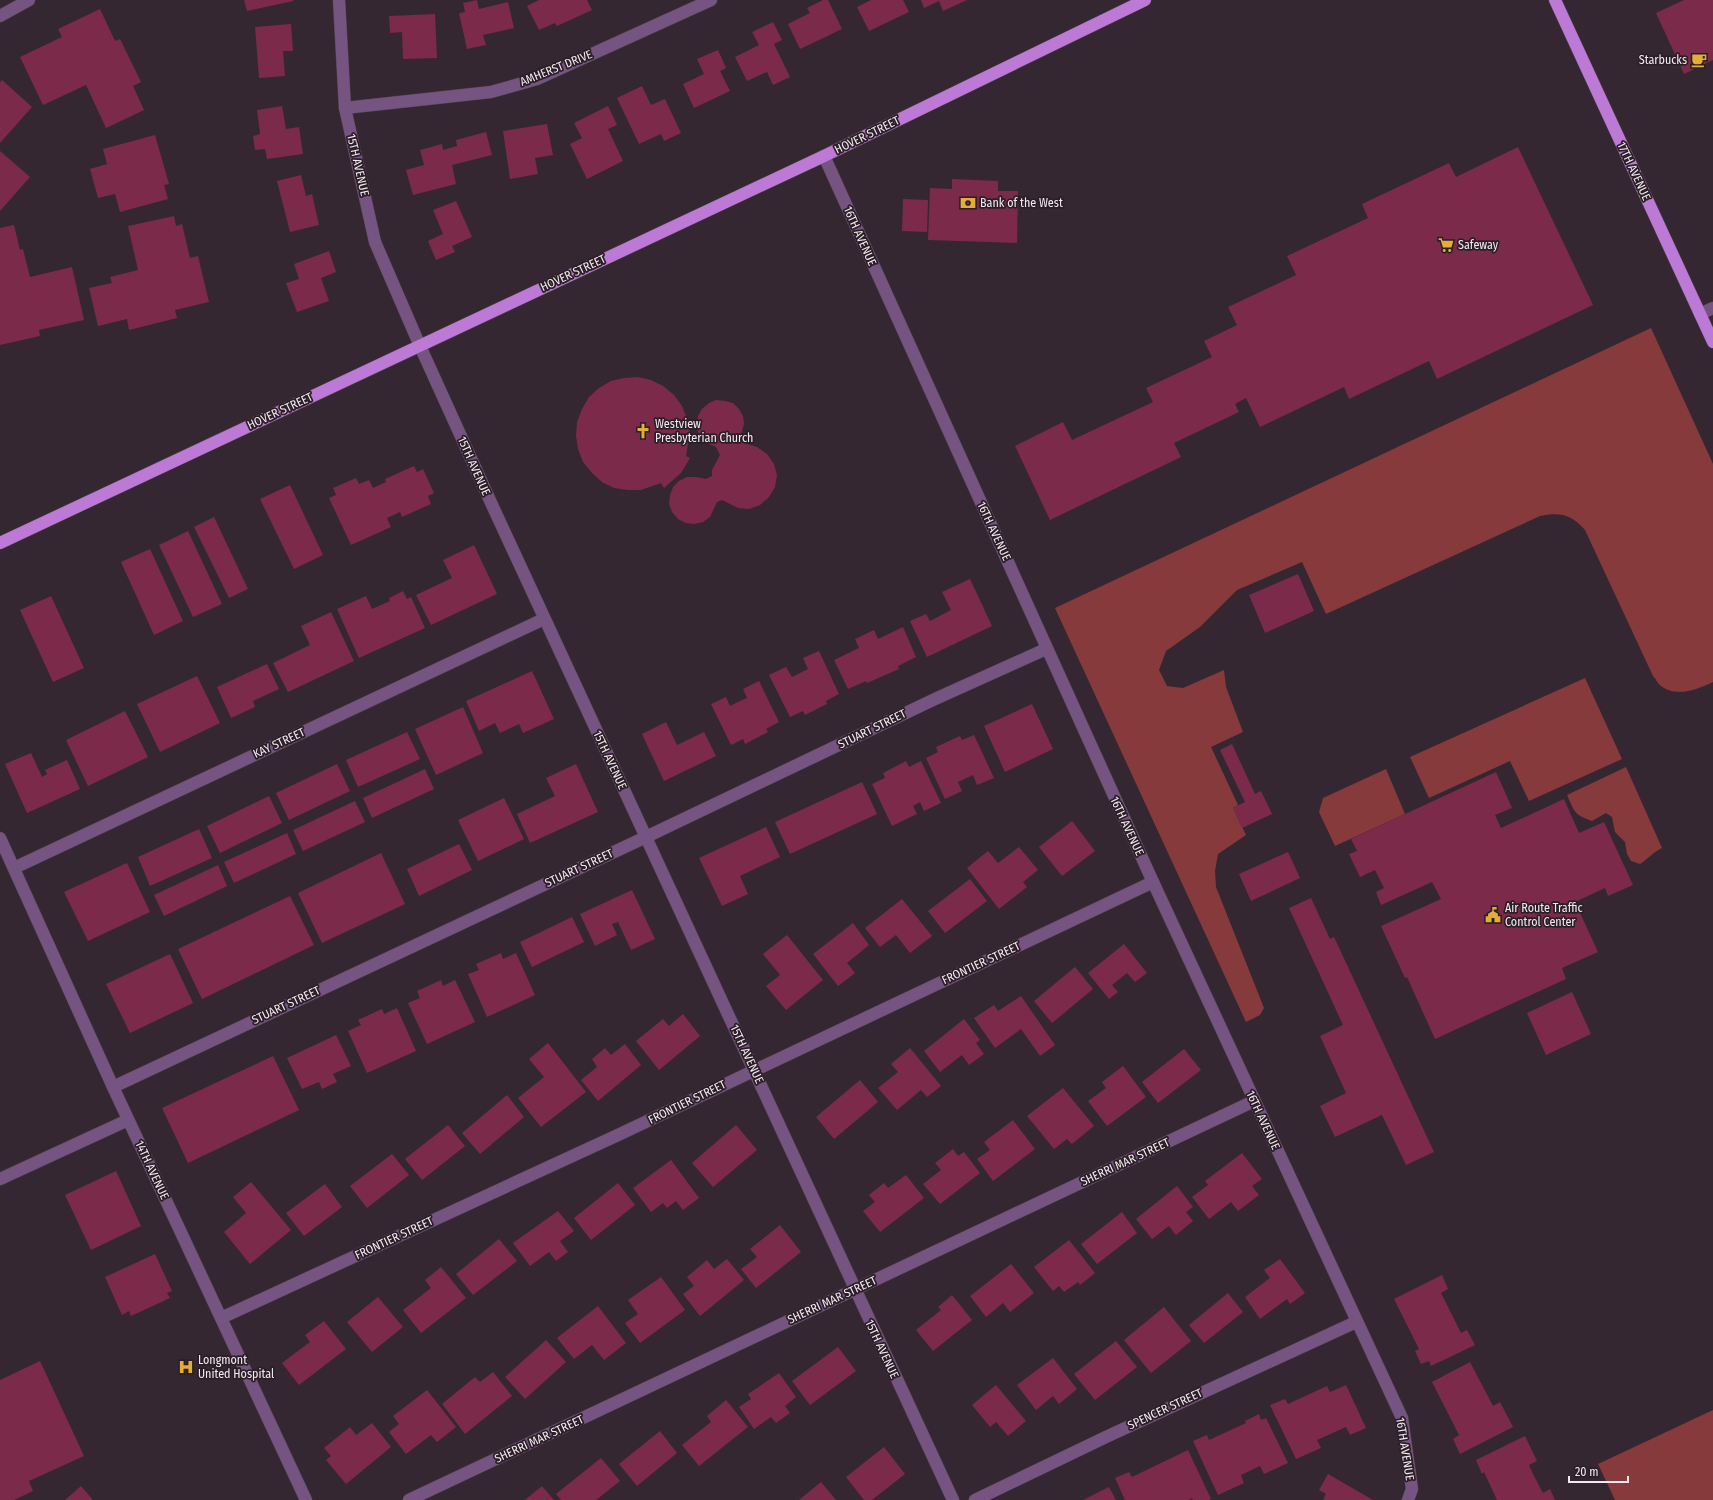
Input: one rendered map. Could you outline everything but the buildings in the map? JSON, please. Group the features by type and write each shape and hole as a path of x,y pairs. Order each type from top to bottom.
{"main road":[{"name":"HOVER STREET","path":"0,543 824,156 1146,0"},
{"name":"17TH AVENUE","path":"1555,0 1713,342"}],"street":[{"path":"0,16 29,0"},
{"name":"15TH AVENUE","path":"339,0 344,108 375,242 420,346 544,619 953,1500"},
{"name":"AMHERST DRIVE","path":"344,108 491,92 537,79 711,0"},
{"name":"16TH AVENUE","path":"824,156 1046,649 1356,1322 1402,1418 1412,1489 1408,1500"},
{"path":"1700,314 1713,308"},
{"name":"KAY STREET","path":"14,868 544,619"},
{"name":"STUART STREET","path":"113,1087 646,837 935,699 1046,649"},
{"name":"14TH AVENUE","path":"0,838 128,1120 306,1500"},
{"name":"FRONTIER STREET","path":"221,1318 610,1138 1153,882"},
{"name":"SHERRI MAR STREET","path":"409,1500 1254,1101"},
{"path":"0,1180 128,1120"},
{"name":"SPENCER STREET","path":"975,1500 1108,1436 1356,1322"}],"shaded area":[{"path":"1651,328 1713,464 1713,682 1694,690 1681,692 1667,690 1660,685 1653,676 1585,530 1575,520 1559,514 1540,516 1326,614 1302,562 1237,590 1200,627 1166,651 1159,670 1167,686 1183,688 1224,670 1226,687 1243,732 1211,747 1238,805 1233,808 1246,835 1218,854 1215,871 1216,887 1264,1008 1260,1015 1246,1022 1055,608"},
{"path":"1585,678 1622,759 1529,801 1510,761 1429,798 1410,757"},
{"path":"1626,767 1662,848 1640,864 1631,861 1627,854 1625,842 1615,832 1612,817 1606,813 1592,821 1581,816 1573,809 1567,795"},
{"path":"1386,769 1405,814 1335,846 1319,812 1323,798"},
{"path":"1713,1410 1713,1500 1615,1500 1598,1464"}],"place":[{"name":"Starbucks","path":"1699,60"},
{"name":"Bank of the West","path":"968,203"},
{"name":"Safeway","path":"1446,245"},
{"name":"Westview Presbyterian Church","path":"643,431"},
{"name":"Air Route Traffic Control Center","path":"1493,915"},
{"name":"Longmont United Hospital","path":"186,1367"}]}
